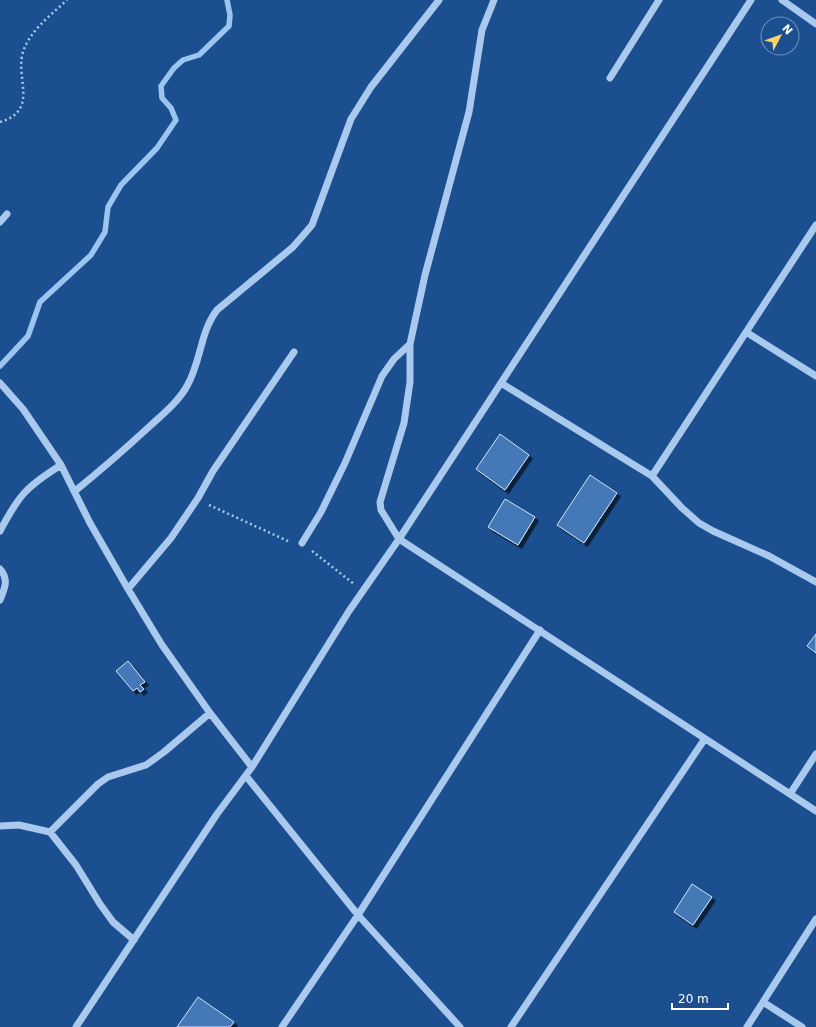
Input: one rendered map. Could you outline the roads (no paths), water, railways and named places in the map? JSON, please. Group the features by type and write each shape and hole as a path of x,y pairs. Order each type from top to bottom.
{"street":[{"path":"76,491 105,468 163,414 186,387 192,376 208,321 217,310 293,247 307,233 312,225 351,119 371,87 439,0"},
{"path":"494,0 482,30 469,112 425,274 410,344 410,382 404,423 380,502 380,510 400,539 540,630 704,740 816,811"},
{"path":"610,78 659,0"},
{"path":"76,1027 217,814 252,767 362,590 400,539 751,0"},
{"path":"782,0 816,24"},
{"path":"0,222 7,214"},
{"path":"652,476 816,225"},
{"path":"746,332 816,376"},
{"path":"302,544 321,512 345,463 382,376 394,359 410,344"},
{"path":"128,589 171,538 198,498 213,471 294,352"},
{"path":"0,383 23,409 61,465 76,491 90,523 162,645 210,713 252,767"},
{"path":"501,383 652,476 682,508 699,523 713,531 769,556 816,582"},
{"path":"0,531 14,505 24,491 61,465"},
{"path":"0,569 5,575 6,586 0,600"},
{"path":"282,1027 358,915 540,630"},
{"path":"50,832 98,784 108,777 146,765 210,713"},
{"path":"511,1027 704,740"},
{"path":"790,794 816,754"},
{"path":"246,776 358,915 460,1027"},
{"path":"0,826 20,825 50,832 76,866 113,922 134,940"},
{"path":"747,1027 816,919"},
{"path":"764,1002 802,1027"}],"waterway":[{"path":"0,366 28,336 40,302 91,255 105,232 108,207 121,185 157,148 176,120 171,108 162,98 161,86 174,68 183,60 199,55 229,26 230,15 227,0"}]}
